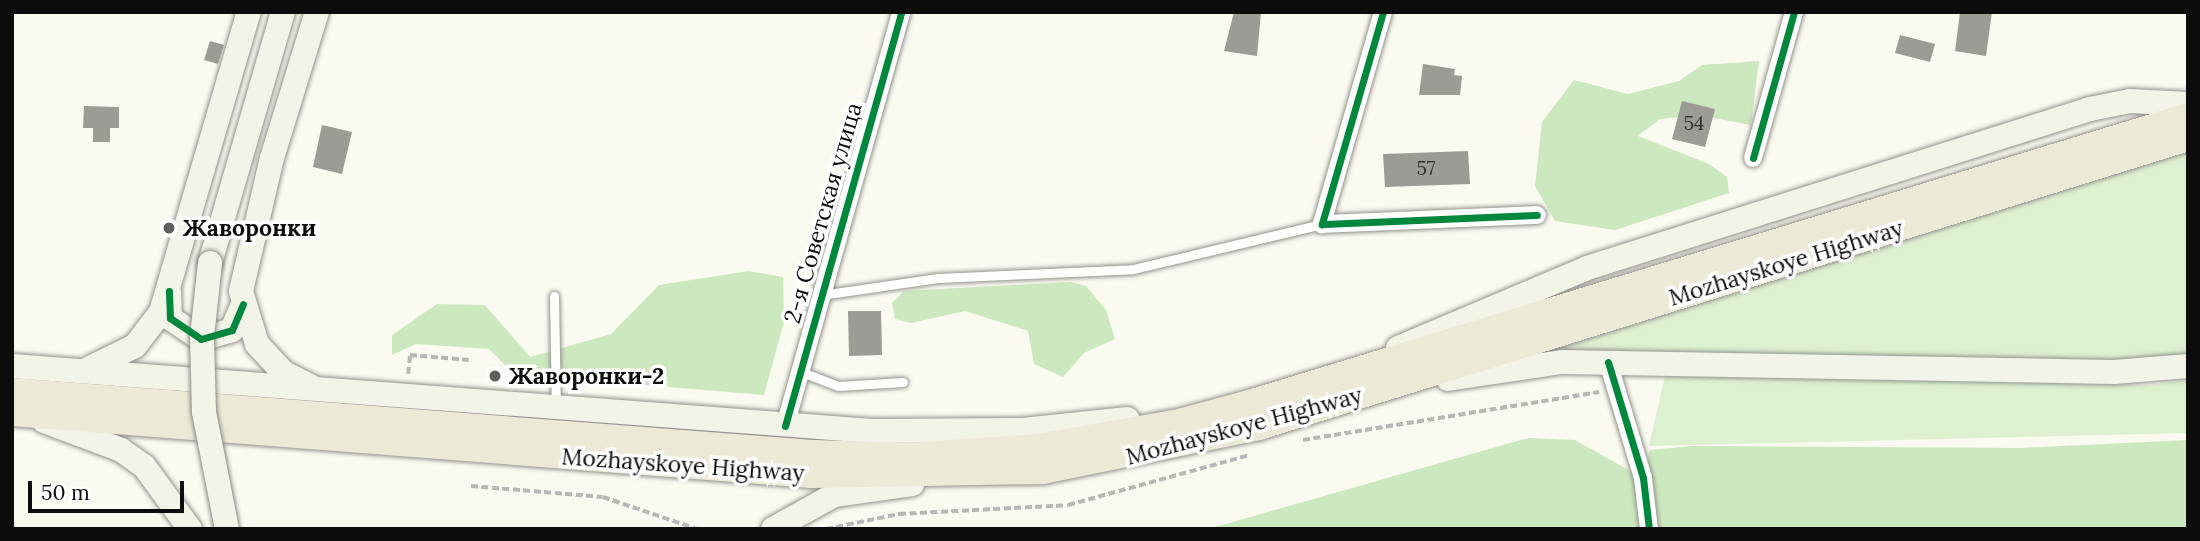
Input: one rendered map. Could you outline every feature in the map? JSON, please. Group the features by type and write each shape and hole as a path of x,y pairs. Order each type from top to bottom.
{"main road":[{"path":"76,372 101,366 140,342 169,291 249,12"},
{"path":"227,529 204,412 202,337 210,263 283,12"},
{"path":"169,291 170,318 201,339 232,330 243,304 247,252 317,12"},
{"path":"1327,379 1587,268 1987,142 2130,101 2188,104"},
{"name":"Mozhayskoye Highway","path":"12,391 907,457 1097,439 1256,401 2188,117"},
{"name":"Mozhayskoye Highway","path":"12,414 812,475 982,476 1112,461 1330,405 2188,138"},
{"path":"243,304 270,361 323,391"},
{"path":"1330,405 1482,372 1608,362 2113,372 2188,366"},
{"path":"12,366 785,426 1023,430 1256,401"},
{"path":"12,414 121,450 164,486 190,529"},
{"path":"773,529 834,495 982,476"}],"street":[{"name":"2-я Советская улица","path":"785,426 797,371 901,12"},
{"path":"1383,12 1322,224 1537,215"},
{"path":"1753,158 1794,12"},
{"path":"1608,362 1643,478 1649,529"}],"lane":[{"path":"819,296 938,278 1133,270 1322,224"},
{"path":"554,296 556,408"},
{"path":"797,371 838,386 903,382"}],"path":[{"path":"408,375 410,355 469,360"},
{"path":"1290,444 1568,393 1617,392"},
{"path":"826,529 899,514 1068,505 1264,451"},
{"path":"471,486 603,497 697,529"}],"green space":[{"path":"1759,61 1751,125 1698,115 1660,119 1638,136 1709,164 1727,177 1729,193 1615,230 1555,221 1535,186 1542,122 1574,80 1628,94 1679,81 1702,65"},
{"path":"2188,146 2188,353 2144,363 1530,356"},
{"path":"749,271 783,277 784,322 764,395 514,374 489,349 416,344 392,355 392,335 437,304 485,305 530,357 611,334 659,285"},
{"path":"1071,282 1086,286 1106,310 1115,339 1084,353 1063,377 1034,364 1028,331 965,311 911,323 895,319 892,303 904,291"},
{"path":"1665,376 2150,385 2188,380 2188,433 1649,446"},
{"path":"1528,438 1575,440 1643,478 1650,450 1692,446 2019,448 2188,440 2188,529 1208,529"}],"building":[{"path":"1234,12 1261,12 1257,56 1224,51"},
{"path":"1960,12 1992,12 1986,56 1955,51"},
{"path":"1900,35 1935,44 1930,62 1895,53"},
{"path":"210,41 224,45 218,64 204,60"},
{"path":"1423,64 1455,69 1454,75 1462,76 1460,95 1419,95"},
{"path":"1682,101 1715,109 1705,147 1672,139"},
{"path":"84,106 119,107 119,128 110,128 110,142 93,142 93,128 83,128"},
{"path":"322,125 352,132 342,174 313,167"},
{"path":"1468,151 1470,184 1385,187 1383,154"},
{"path":"848,311 881,311 882,355 849,356"}],"cycle path":[{"path":"785,426 901,12"},
{"path":"1383,12 1322,224 1537,215"},
{"path":"1753,158 1794,12"},
{"path":"169,291 170,318 201,339 232,330 243,304"},
{"path":"1608,362 1643,478 1649,529"}],"place":[{"name":"Жаворонки","path":"169,228"},
{"name":"Жаворонки-2","path":"495,376"}]}
